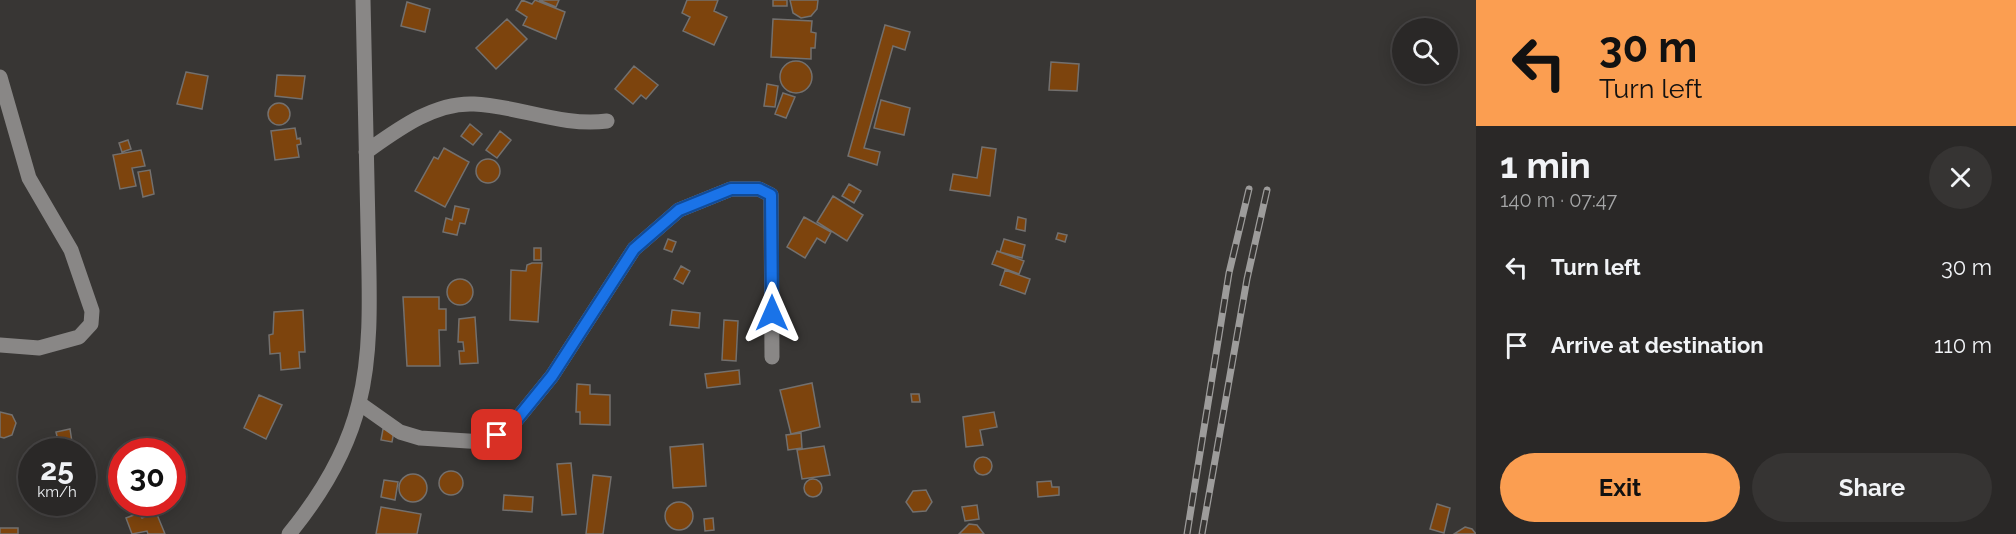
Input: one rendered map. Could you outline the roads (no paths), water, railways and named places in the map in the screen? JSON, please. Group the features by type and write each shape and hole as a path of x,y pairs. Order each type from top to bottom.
{"street":[{"path":"296,531 317,500 340,457 359,403 367,341 363,0"},
{"path":"0,77 29,178 71,250 92,311 91,324 79,337 39,348 0,345"},
{"path":"366,152 405,124 447,108 473,104 575,123 607,121"},
{"path":"359,403 400,432 420,438 484,441 509,429 552,376 634,249 679,210 731,189 759,189 771,195 772,357"}],"railway":[{"path":"1187,534 1229,273 1249,189"},
{"path":"1202,534 1247,279 1267,190"}]}
